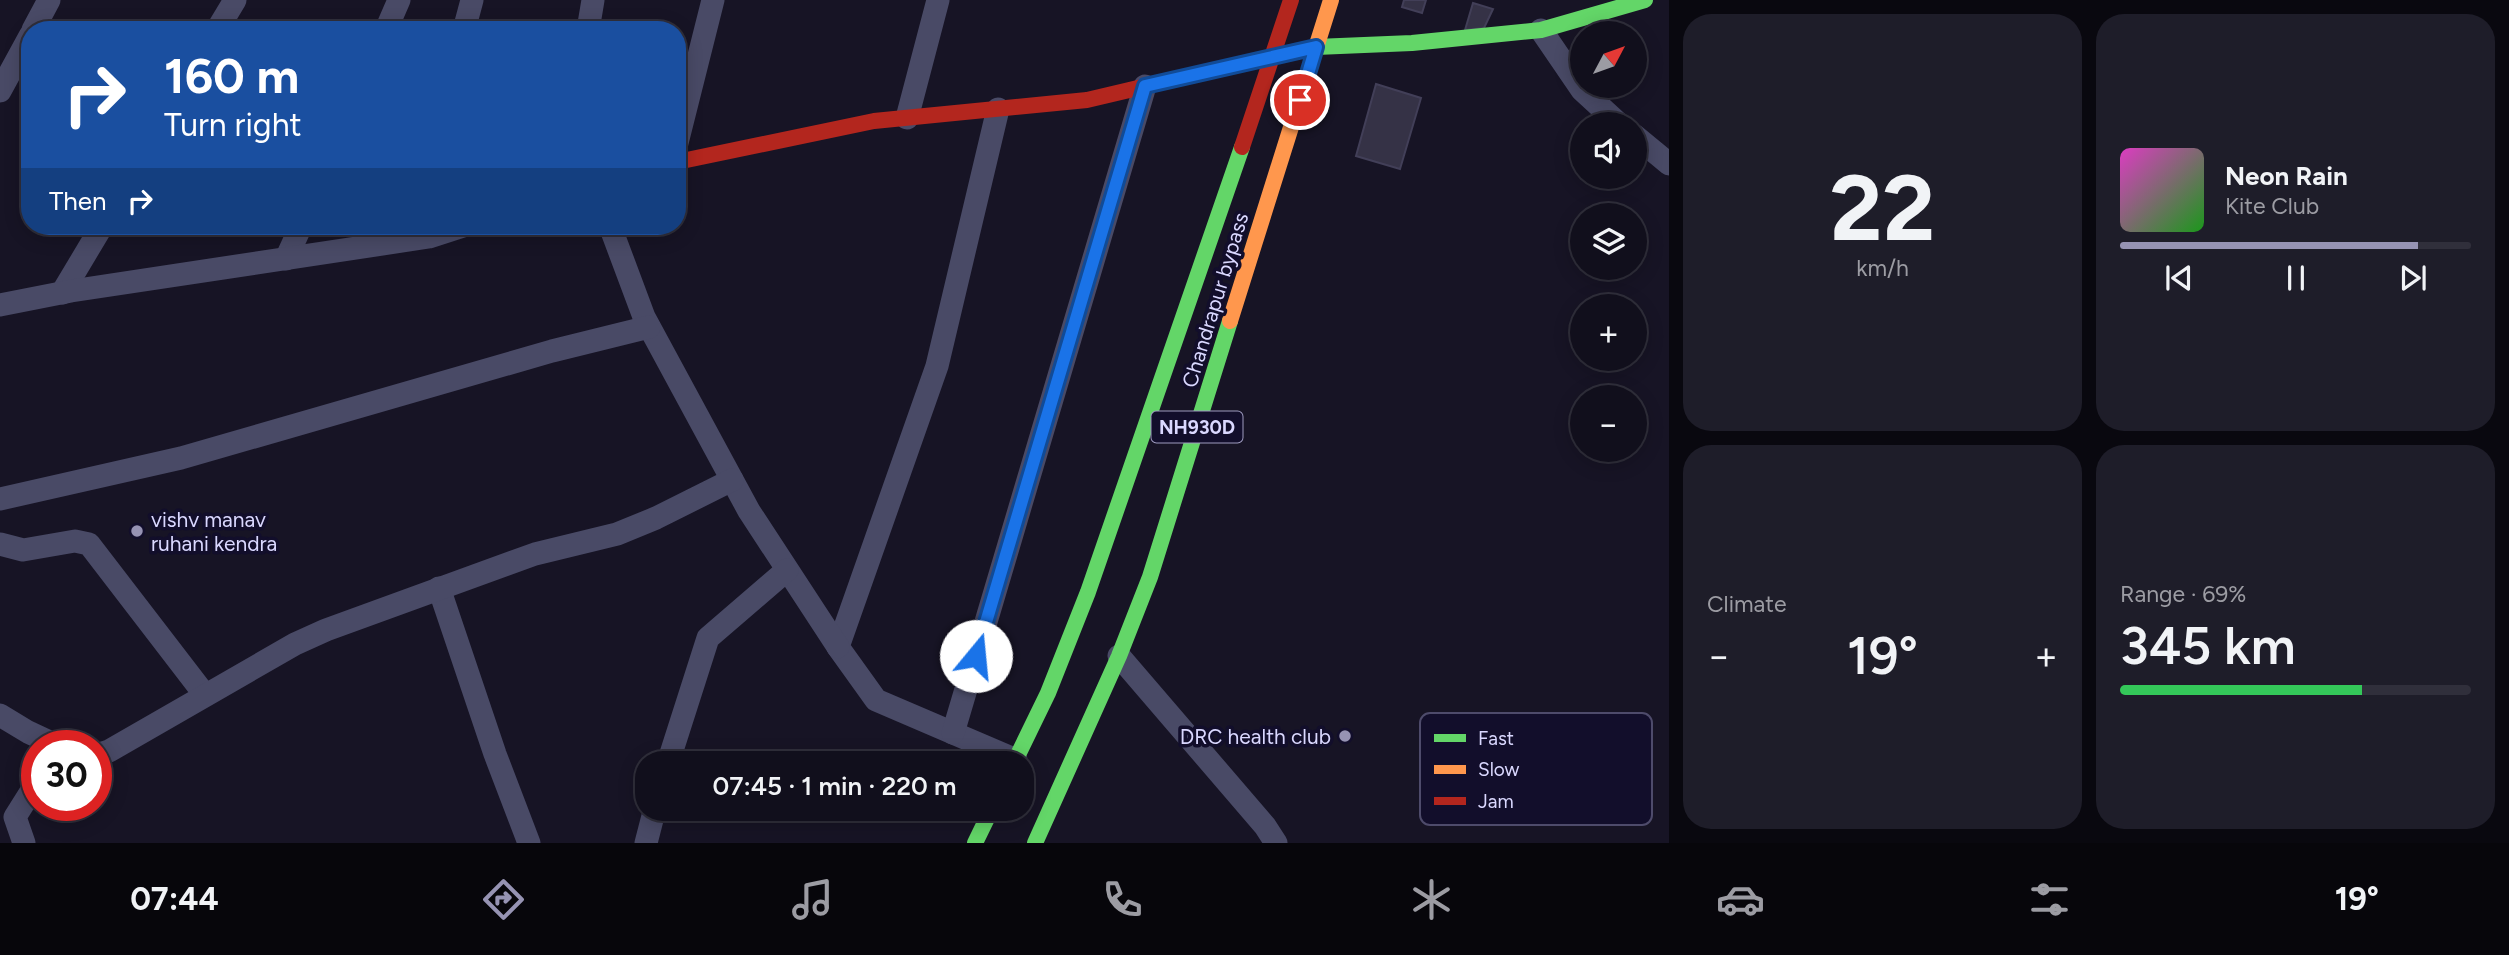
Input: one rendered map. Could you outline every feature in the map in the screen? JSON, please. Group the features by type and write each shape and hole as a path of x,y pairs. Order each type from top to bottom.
{"main road":[{"name":"Chandrapur bypass","path":"1020,751 1048,693 1088,592 1291,0"},
{"name":"Chandrapur bypass","path":"1035,843 1119,656 1150,577 1331,0"},
{"path":"686,160 874,121 1087,100 1316,47 1412,43 1541,30 1609,6 1645,0"},
{"path":"975,843 986,821"}],"street":[{"path":"38,21 49,0"},
{"path":"222,21 235,0"},
{"path":"390,21 399,0"},
{"path":"466,21 472,0"},
{"path":"590,21 593,0"},
{"path":"686,107 713,0"},
{"path":"907,118 938,0"},
{"path":"1541,30 1582,90 1606,112"},
{"path":"0,91 21,52"},
{"path":"953,733 1145,86"},
{"path":"838,647 937,366 998,109"},
{"path":"1647,146 1669,164"},
{"path":"62,293 97,235"},
{"path":"286,259 297,235"},
{"path":"0,305 286,259 409,235"},
{"path":"613,235 649,327 749,511 876,700 991,751"},
{"path":"0,499 181,458 539,355 649,327"},
{"path":"112,749 295,644 326,630 535,554 617,534 732,480"},
{"path":"0,544 23,550 75,541 89,544 205,695"},
{"path":"672,751 708,638 787,570"},
{"path":"439,588 495,754 529,843"},
{"path":"1119,656 1265,826 1276,843"},
{"path":"0,715 25,730"},
{"path":"21,807 15,817 24,843"},
{"path":"646,843 652,821"}],"building":[{"path":"1404,0 1426,0 1422,13 1402,7"},
{"path":"1473,3 1493,9 1484,28 1465,30"},
{"path":"1376,84 1421,98 1400,169 1356,156"}],"traffic: fast":[{"path":"1159,83 1316,47 1412,43 1541,30 1645,0"},
{"path":"1020,751 1048,693 1088,592 1242,147"},
{"path":"1035,843 1119,656 1150,577 1230,321"},
{"path":"975,843 986,821"}],"traffic: slow":[{"path":"1230,321 1331,0"}],"traffic: jam":[{"path":"1242,147 1291,0"},
{"path":"686,160 874,121 1087,100 1159,83"}],"place":[{"name":"vishv manav ruhani kendra","path":"137,531"},
{"name":"DRC health club","path":"1345,736"}],"route":[{"path":"976,656 1145,86 1316,47 1300,100"}]}
